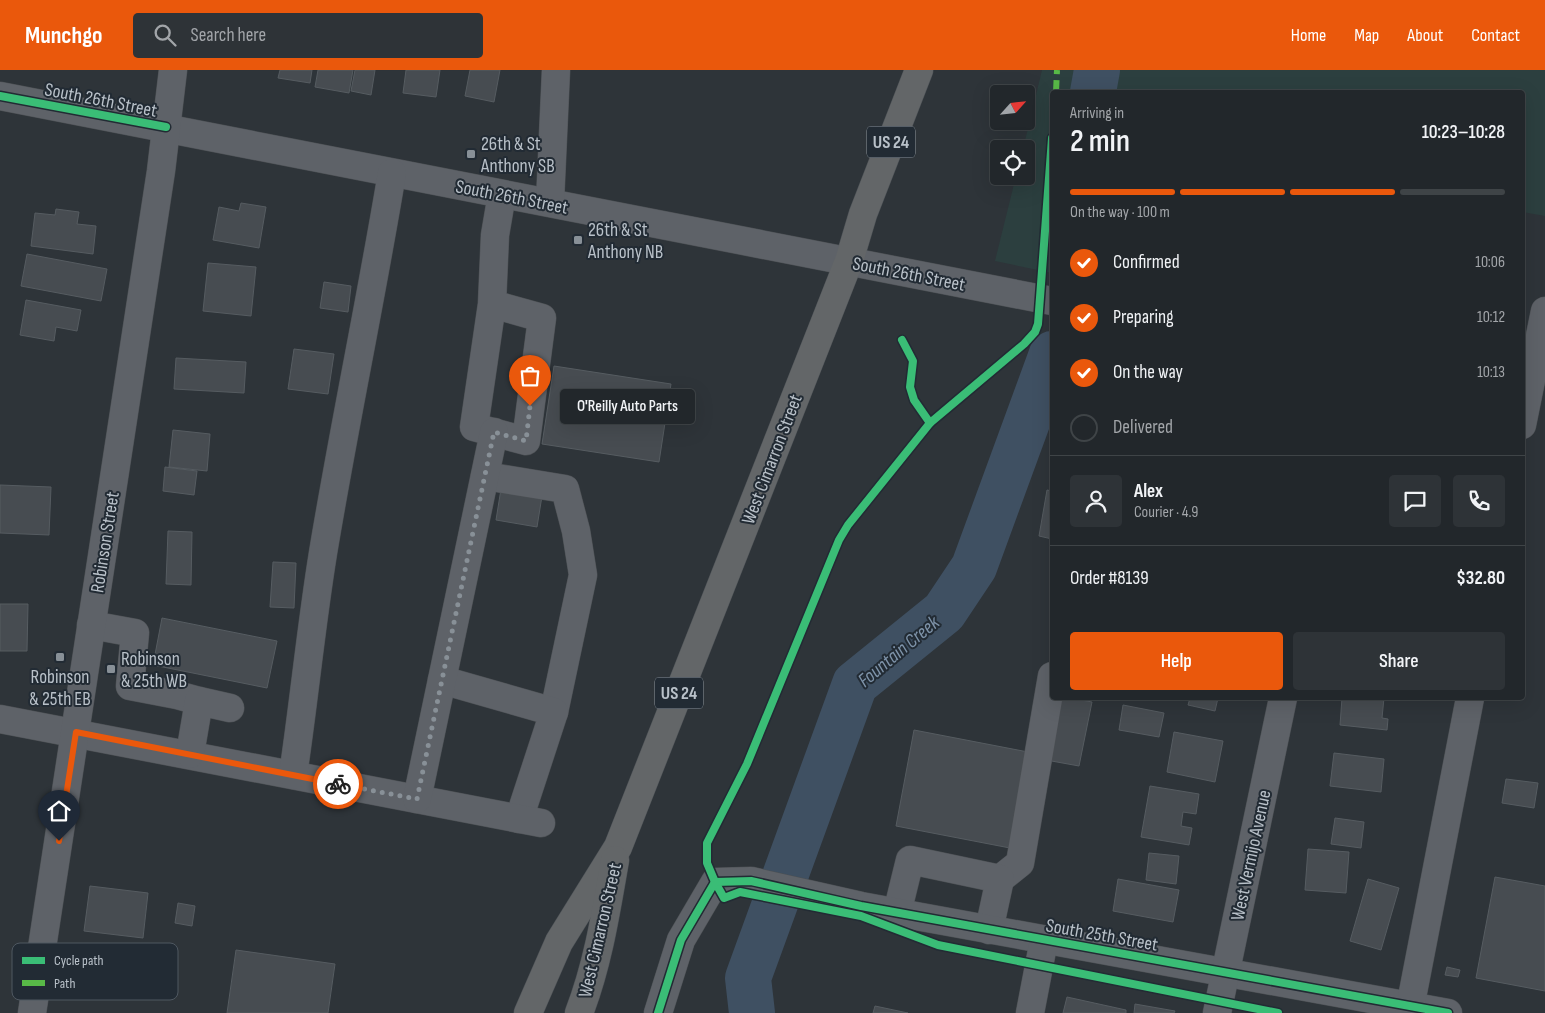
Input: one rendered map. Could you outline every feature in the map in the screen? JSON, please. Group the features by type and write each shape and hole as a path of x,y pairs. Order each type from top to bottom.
{"highway":[{"name":"West Cimarron Street","path":"528,1013 559,942 618,846 849,261 863,214 919,70"},
{"name":"West Cimarron Street","path":"579,1013 587,992 604,926 618,846"}],"street":[{"name":"Robinson Street","path":"43,943 161,171 173,70"},
{"path":"550,202 556,70"},
{"name":"South 26th Street","path":"0,96 1050,301"},
{"path":"293,775 306,685 312,625 324,550 392,173"},
{"path":"492,304 542,318 526,441 474,426 492,304 495,235 502,194"},
{"path":"1525,416 1532,394 1545,311"},
{"path":"417,799 494,432"},
{"path":"0,719 76,732 530,821 583,575 576,531 565,489 484,476"},
{"path":"91,625 135,633 130,686 230,708"},
{"path":"442,680 554,712"},
{"path":"989,930 1000,879 1020,863 1050,688"},
{"name":"West Vermijo Avenue","path":"1217,1013 1283,700"},
{"path":"1409,1009 1470,700"},
{"path":"190,754 199,701"},
{"path":"898,913 910,860 1000,879"},
{"name":"South 25th Street","path":"658,1013 681,940 715,882 751,881 861,906 1226,973 1409,1009 1448,1013"},
{"path":"1030,1013 1044,940"},
{"name":"Robinson Street","path":"32,1013 34,1000"}],"shaded area":[{"path":"1042,70 1545,70 1545,216 1525,212 1525,90 1050,90 1050,273 995,261 1014,185 1035,185 1035,140 1025,140 1028,130 1035,130 1035,99"}],"building":[{"path":"280,70 312,70 310,83 278,78"},
{"path":"318,70 353,70 349,93 315,87"},
{"path":"355,70 375,70 371,95 351,91"},
{"path":"406,70 440,70 436,97 403,93"},
{"path":"470,70 500,70 494,102 465,96"},
{"path":"241,203 266,207 259,248 213,240 219,207 239,211"},
{"path":"56,209 79,212 77,224 96,226 93,254 31,246 35,213 55,215"},
{"path":"27,254 107,269 101,301 21,286"},
{"path":"208,263 256,267 251,316 203,311"},
{"path":"324,282 351,286 348,312 320,308"},
{"path":"26,300 81,310 77,331 56,327 54,341 20,335"},
{"path":"294,349 334,354 328,394 288,389"},
{"path":"176,358 246,362 244,393 174,389"},
{"path":"554,366 671,384 659,462 542,444"},
{"path":"173,430 210,434 207,471 169,467"},
{"path":"165,467 197,471 194,495 163,491"},
{"path":"0,485 51,487 49,535 0,533"},
{"path":"501,489 542,496 537,527 496,520"},
{"path":"1047,490 1050,491 1050,539 1039,536"},
{"path":"168,531 192,532 191,585 166,584"},
{"path":"273,562 296,563 294,608 270,607"},
{"path":"0,604 28,604 27,651 0,651"},
{"path":"162,618 277,641 267,688 153,665"},
{"path":"1057,700 1092,702 1079,766 1046,760"},
{"path":"1189,700 1218,700 1215,711 1188,705"},
{"path":"1342,700 1384,700 1382,718 1388,719 1387,730 1340,725"},
{"path":"1123,705 1164,713 1159,737 1119,730"},
{"path":"914,730 1028,752 1010,848 896,826"},
{"path":"1174,732 1223,741 1215,782 1167,772"},
{"path":"1334,753 1384,759 1381,792 1330,786"},
{"path":"1506,779 1538,783 1534,808 1502,803"},
{"path":"1150,786 1199,794 1196,814 1183,812 1181,826 1192,828 1189,845 1141,837"},
{"path":"1335,818 1364,822 1361,848 1331,844"},
{"path":"1308,849 1349,852 1346,893 1305,890"},
{"path":"1149,853 1179,856 1176,884 1146,880"},
{"path":"1495,877 1545,886 1545,991 1476,978"},
{"path":"1118,879 1179,890 1173,922 1113,911"},
{"path":"1368,879 1399,888 1381,950 1350,941"},
{"path":"90,886 148,893 143,938 84,931"},
{"path":"178,903 195,906 192,926 175,923"},
{"path":"236,950 335,964 328,1013 227,1013"},
{"path":"1447,967 1460,970 1458,977 1445,975"},
{"path":"1067,997 1126,1010 1126,1013 1063,1013"},
{"path":"1135,1004 1175,1011 1174,1013 1134,1013"},
{"path":"875,1006 908,1013 873,1013"}],"waterway":[{"name":"Fountain Creek","path":"1093,90 1097,70"},
{"name":"Fountain Creek","path":"752,1013 748,978 855,684 944,612 974,567 1050,359"}],"marked path":[{"path":"1056,90 1057,70"}],"cycle path":[{"path":"0,96 166,127"},
{"path":"1050,165 1038,324 1035,332 1024,344 930,423 848,525 839,540 747,764 707,843 707,863 724,898 740,892 861,916 938,945 1278,1013"},
{"path":"902,340 913,361 910,387 914,400 930,423"},
{"path":"658,1013 681,940 715,882 751,881 861,906 1448,1013"}],"way so far":[{"path":"338,784 417,799 494,432 526,441 530,406"}],"place":[{"name":"26th & St Anthony SB","path":"471,154"},
{"name":"26th & St Anthony NB","path":"578,240"},
{"name":"O'Reilly Auto Parts","path":"530,406"},
{"name":"Robinson & 25th EB","path":"60,657"},
{"name":"Robinson & 25th WB","path":"111,669"}],"route":[{"path":"59,841 76,732 338,784"}]}
